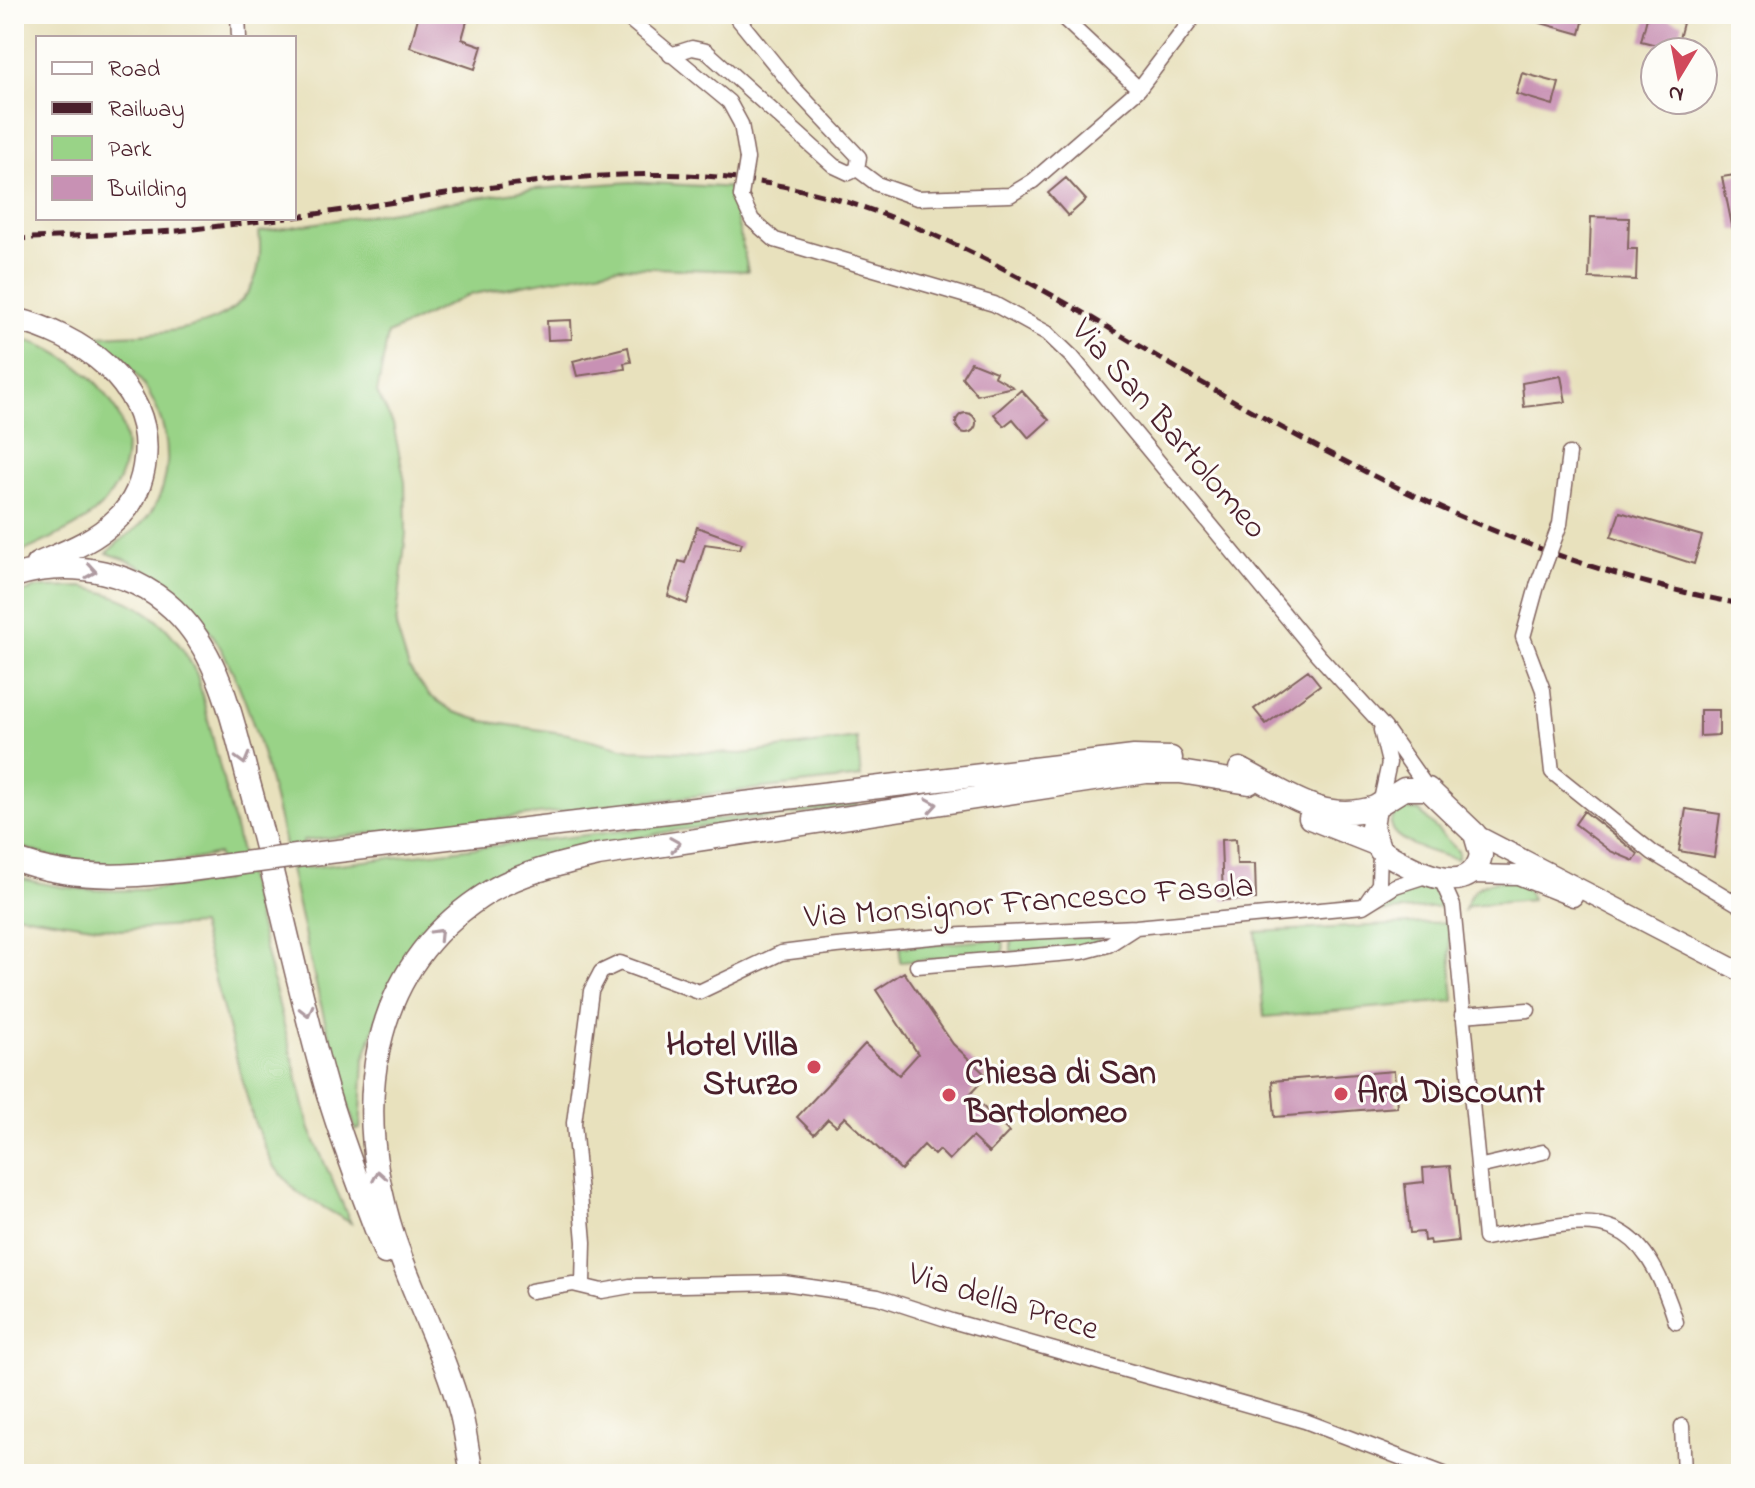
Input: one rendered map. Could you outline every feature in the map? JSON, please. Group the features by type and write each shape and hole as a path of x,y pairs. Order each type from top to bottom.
{"main road":[{"path":"14,319 51,331 99,359 116,376 138,410 146,448 138,488 118,519 82,544 14,576"},
{"path":"14,576 50,568 93,570 118,576 144,588 180,616 207,656 230,714 257,811 328,1094 412,1306 460,1412 472,1474"},
{"path":"14,859 36,867 92,876 159,874 1134,757 1199,761 1239,769 1326,812 1351,813 1404,789 1428,789 1475,834 1741,972"},
{"path":"1199,761 1249,783 1313,820 1379,847 1435,876 1518,875 1675,939"},
{"path":"412,1306 383,1196 371,1108 374,1068 388,1012 411,967 454,918 490,892 524,875 598,855 1146,772 1180,772 1249,783"},
{"path":"1378,803 1372,827 1379,847"},
{"path":"1468,875 1481,855 1475,834"}],"street":[{"path":"238,14 239,36"},
{"path":"623,14 670,55 692,48 706,51 834,166 849,173 857,169"},
{"path":"734,14 794,88 850,144 859,157 857,169"},
{"path":"1059,14 1139,89"},
{"path":"857,169 877,184 917,198 1010,195 1033,181 1139,89 1196,14"},
{"name":"Via San Bartolomeo","path":"670,55 729,102 741,124 747,159 741,196 752,220 775,240 994,304 1047,333 1072,357 1375,719 1428,789"},
{"path":"1569,454 1560,524 1537,586 1523,637 1543,690 1552,772 1653,853 1741,906"},
{"path":"1375,719 1388,751 1388,777 1378,803"},
{"path":"1363,906 1379,884 1379,847"},
{"path":"1456,930 1468,875"},
{"path":"1363,906 1395,886 1435,876 1453,906 1485,1238 1584,1221 1618,1228 1656,1274 1676,1322"},
{"name":"Via Monsignor Francesco Fasola","path":"583,1284 584,1242 574,1123 591,991 607,967 620,963 699,992 781,953 943,936 1136,927 1363,906"},
{"path":"917,966 1082,952 1108,945 1136,927"},
{"path":"1462,1015 1528,1010"},
{"path":"1478,1167 1543,1152"},
{"name":"Via della Prece","path":"531,1291 583,1284 602,1291 630,1286 784,1283 878,1297 981,1330 1305,1421 1444,1474"},
{"path":"1682,1426 1684,1474"}],"green space":[{"path":"631,182 736,188 733,202 748,271 619,267 468,295 388,334 377,393 393,424 405,482 406,533 396,627 409,669 429,695 454,712 483,721 568,734 631,750 742,754 857,738 861,777 303,841 306,868 857,803 858,806 671,831 587,848 457,903 428,928 389,984 364,1059 360,1129 356,1130 323,1014 265,762 243,695 214,637 181,596 140,566 107,553 152,511 163,487 167,462 165,437 147,390 132,369 94,336 182,329 209,322 232,309 249,291 259,266 259,232 534,189"},
{"path":"14,337 66,358 88,375 107,396 120,420 126,445 122,471 99,508 65,532 14,556"},
{"path":"83,587 121,599 152,616 176,640 197,675 310,1130 351,1223 297,1192 272,1164 253,1119 200,925 118,930 14,914 14,876 92,890 145,890 224,881 218,854 170,862 114,864 60,858 14,843 14,595 37,588"},
{"path":"1404,809 1419,811 1458,851 1458,859 1422,849 1397,835 1391,827 1393,818"},
{"path":"1510,880 1526,888 1532,900 1470,905 1464,910 1475,889 1493,881"},
{"path":"1414,885 1432,890 1445,907 1377,912 1399,892"},
{"path":"1448,922 1454,1001 1264,1017 1256,932"},
{"path":"1098,936 1099,941 1080,948 1011,952 1011,939"},
{"path":"1003,939 1004,953 900,962 900,947"}],"building":[{"path":"419,14 469,14 462,39 482,46 475,69 410,47"},
{"path":"1523,14 1585,14 1580,34 1523,18"},
{"path":"1648,14 1683,23 1680,36 1642,36"},
{"path":"1522,73 1559,83 1553,105 1516,94"},
{"path":"1741,174 1741,230 1733,230 1722,177"},
{"path":"1066,178 1086,200 1068,216 1048,193"},
{"path":"1591,217 1629,218 1628,249 1637,249 1636,280 1589,278"},
{"path":"571,320 572,339 548,340 547,321"},
{"path":"628,347 631,362 624,363 625,369 577,376 573,361"},
{"path":"971,362 996,372 994,376 1013,387 977,395 962,377"},
{"path":"1561,376 1566,402 1524,407 1522,383"},
{"path":"1021,390 1049,420 1029,438 1013,419 1004,426 994,414"},
{"path":"966,413 973,416 976,423 973,430 966,433 959,430 956,423 959,416"},
{"path":"1620,512 1702,536 1694,564 1611,537"},
{"path":"697,527 742,543 740,549 705,544 687,604 668,596 679,561 685,563"},
{"path":"1308,670 1320,685 1266,724 1254,709"},
{"path":"1700,710 1719,710 1719,735 1700,736"},
{"path":"1686,809 1720,814 1714,857 1679,851"},
{"path":"1584,811 1638,854 1634,861 1610,851 1575,824"},
{"path":"1236,839 1237,864 1255,864 1256,899 1223,900 1221,840"},
{"path":"904,972 953,1044 987,1076 970,1094 1009,1132 989,1153 972,1137 949,1160 939,1150 934,1155 924,1145 901,1170 845,1117 836,1126 828,1119 814,1134 797,1117 865,1044 899,1075 918,1054 876,990"},
{"path":"1394,1071 1397,1107 1275,1117 1272,1081"},
{"path":"1450,1166 1458,1241 1431,1244 1430,1240 1424,1241 1423,1232 1410,1233 1405,1184 1424,1182 1423,1168"}],"railway":[{"path":"296,217 532,182 651,174 771,184 828,197 883,214 989,261 1258,415 1457,515 1594,567 1666,588 1741,604"},
{"path":"14,239 177,231 270,220"}],"place":[{"name":"Hotel Villa Sturzo","path":"814,1067"},
{"name":"Ard Discount","path":"1341,1094"},
{"name":"Chiesa di San Bartolomeo","path":"949,1095"}]}
